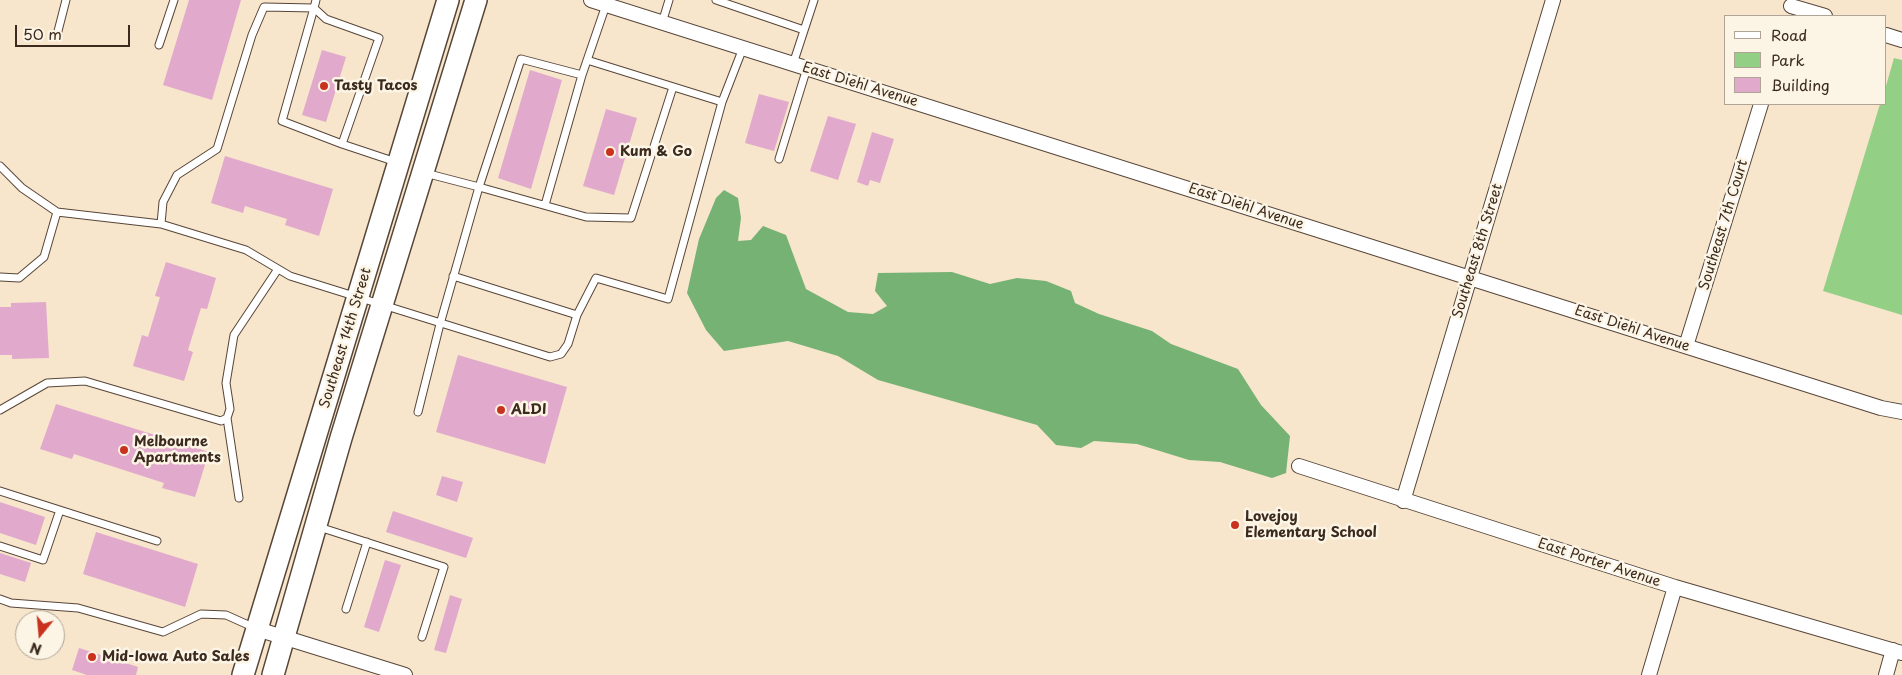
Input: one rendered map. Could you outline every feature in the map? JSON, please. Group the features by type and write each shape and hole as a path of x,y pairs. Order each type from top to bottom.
{"main road":[{"name":"Southeast 14th Street","path":"243,675 448,0"},
{"name":"Southeast 14th Street","path":"273,675 381,306 476,0"}],"street":[{"name":"East Diehl Avenue","path":"591,0 1881,408 1902,412"},
{"name":"Southeast 8th Street","path":"1403,501 1553,0"},
{"path":"1791,7 1821,15"},
{"path":"1887,35 1902,40"},
{"name":"Southeast 7th Court","path":"1686,346 1761,105"},
{"name":"East Porter Avenue","path":"1299,466 1675,587 1898,652"},
{"path":"1649,675 1675,587"},
{"path":"257,629 405,675"},
{"path":"1886,675 1898,652"}],"lane":[{"path":"57,35 66,0"},
{"path":"159,45 174,0"},
{"path":"316,0 282,121 399,163"},
{"path":"662,23 669,0"},
{"path":"716,0 804,30"},
{"path":"793,64 814,0"},
{"path":"545,206 582,75 606,5"},
{"path":"161,224 163,202 177,175 217,149 252,35 264,7 314,8 326,19 378,38 342,144"},
{"path":"0,166 22,188 57,212 161,224 246,250 290,276 358,299 550,357 561,354 568,344 577,315 596,278 668,299 722,102 742,48"},
{"path":"418,412 453,276 479,187 521,59 582,75"},
{"path":"587,60 722,102"},
{"path":"779,159 807,68"},
{"path":"423,172 586,217 631,218 673,87"},
{"path":"0,277 19,278 44,257 57,212"},
{"path":"239,498 228,418 230,409 226,383 234,336 278,270"},
{"path":"453,276 577,315"},
{"path":"0,410 47,383 85,381 221,421 228,418"},
{"path":"0,491 156,541"},
{"path":"0,546 43,560 60,510"},
{"path":"316,526 444,567 422,637"},
{"path":"346,609 367,542"},
{"path":"0,600 11,603 78,608 163,632 201,614 226,615 257,629"}],"green space":[{"path":"1894,58 1902,60 1902,315 1823,291 1880,105 1887,105 1887,82"},
{"path":"724,190 738,198 741,218 738,241 751,240 763,226 786,235 806,289 848,312 873,314 887,306 875,291 878,273 952,272 990,284 1017,278 1046,281 1071,291 1075,303 1099,314 1152,331 1171,344 1238,369 1261,405 1290,436 1286,473 1272,478 1220,462 1189,460 1137,444 1094,441 1081,448 1056,445 1037,425 878,380 838,356 788,341 724,351 706,330 687,293 699,239 716,198"}],"building":[{"path":"189,0 241,0 212,100 163,85"},
{"name":"Tasty Tacos","path":"322,50 346,57 326,122 302,115"},
{"path":"530,70 562,80 531,189 498,178"},
{"path":"759,94 789,102 774,151 745,143"},
{"name":"Kum & Go","path":"606,109 637,118 614,195 583,186"},
{"path":"828,116 856,124 838,180 810,171"},
{"path":"872,132 894,139 880,183 870,180 868,186 857,182"},
{"path":"225,156 333,189 319,236 285,225 287,219 245,206 243,213 211,203"},
{"path":"166,262 216,278 207,309 201,308 188,350 193,352 184,381 133,366 142,335 148,337 160,297 155,296"},
{"path":"46,302 49,358 12,359 12,355 0,355 0,307 11,307 11,303"},
{"name":"ALDI","path":"458,355 567,387 545,464 436,432"},
{"name":"Melbourne Apartments","path":"56,404 209,452 195,497 162,488 164,483 74,454 72,459 40,449"},
{"path":"442,476 463,482 457,502 436,495"},
{"path":"0,502 45,517 36,545 0,533"},
{"path":"393,511 473,538 466,558 386,532"},
{"path":"96,532 198,564 185,607 83,574"},
{"path":"0,553 31,563 25,582 0,574"},
{"path":"385,560 401,565 379,632 364,627"},
{"path":"450,595 462,599 446,653 434,650"},
{"name":"Mid-Iowa Auto Sales","path":"79,648 138,667 136,675 87,675 72,670"}],"place":[{"name":"Tasty Tacos","path":"324,86"},
{"name":"Kum & Go","path":"610,152"},
{"name":"ALDI","path":"501,410"},
{"name":"Melbourne Apartments","path":"124,450"},
{"name":"Lovejoy Elementary School","path":"1235,525"},
{"name":"Mid-Iowa Auto Sales","path":"92,657"}]}
